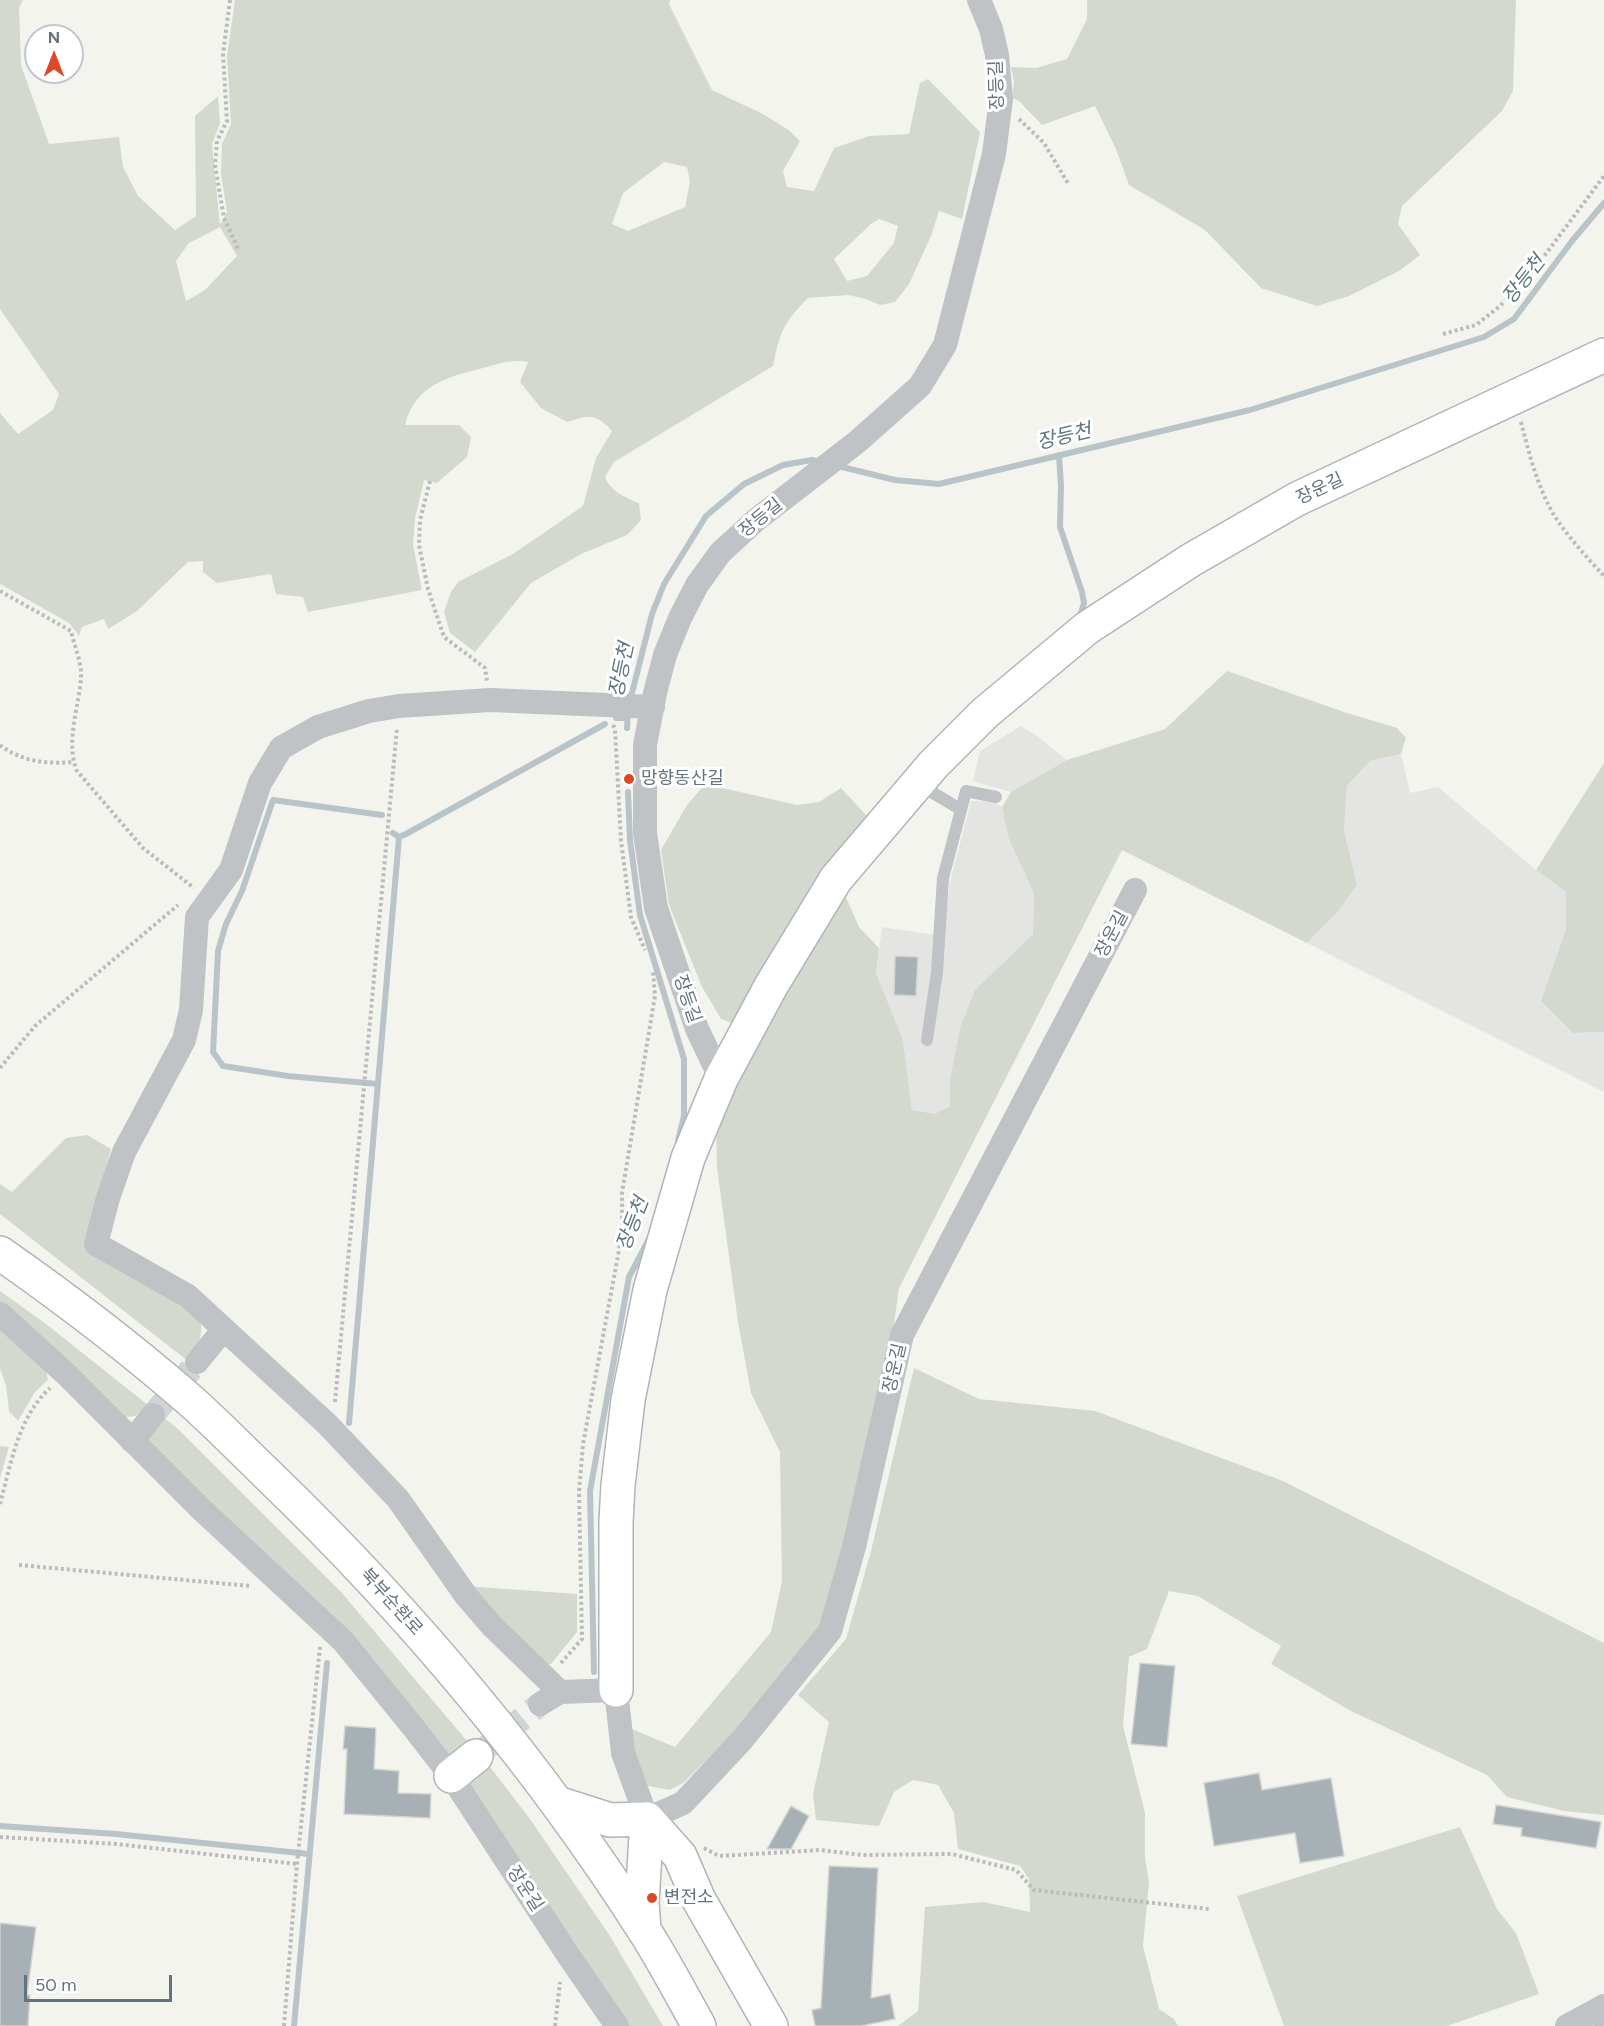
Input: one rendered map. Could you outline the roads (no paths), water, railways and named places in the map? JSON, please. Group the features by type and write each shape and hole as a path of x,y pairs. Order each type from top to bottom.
{"street":[{"name":"장등길","path":"721,1079 697,1029 656,908 645,821 645,745 629,706 665,655 697,585 720,553 749,526 857,442 920,386 945,345 994,154 1001,99 997,55 991,29 979,0"},
{"name":"장운길","path":"771,2026 699,1900 680,1856 647,1819 623,1753 616,1690 616,1522 628,1400 651,1290 688,1158 721,1079 771,986 836,879 917,784 985,713 1087,628 1191,560 1297,499 1604,355"},
{"path":"616,1690 550,1698 467,1597 398,1499 328,1425 188,1296 96,1244 108,1198 124,1152 184,1040 191,1010 197,917 231,870 260,783 281,748 318,727 369,711 399,706 490,700 629,706"},
{"name":"장운길","path":"647,1819 683,1803 742,1740 830,1631 854,1547 902,1335 1135,890"},
{"name":"북부순환로","path":"0,1253 96,1323 185,1396 309,1515 385,1594 434,1649 557,1803 644,1930 699,2026"},
{"name":"장운길","path":"0,1314 66,1374 203,1511 343,1641 413,1726 464,1766 568,1955 617,2026"},
{"path":"197,1362 224,1329"},
{"path":"132,1441 153,1415"},
{"path":"557,1803 610,1820 647,1819 642,1903 644,1930"},
{"path":"1567,2026 1604,2006"}],"lane":[{"path":"917,784 960,808"},
{"path":"927,1040 937,972 943,878 960,808 966,791 996,797"}],"waterway":[{"name":"장등천","path":"838,466 895,480 939,484 1250,410 1484,337 1514,319 1572,241 1604,203"},
{"path":"1059,455 1060,527 1082,592 1084,603 1081,613"},
{"name":"장등천","path":"630,701 652,614 664,584 706,516 744,484 783,465 812,460 819,462"},
{"name":"장등천","path":"627,728 628,711"},
{"path":"616,718 626,718"},
{"path":"393,833 399,837 406,834 605,724"},
{"name":"장등천","path":"628,792 630,840 640,915 684,1059 684,1116 678,1141"},
{"path":"378,1084 288,1076 223,1066 213,1052 218,951 226,924 242,891 273,800 382,815"},
{"path":"349,1423 399,837"},
{"name":"장등천","path":"594,1672 590,1491 629,1277 650,1237"},
{"path":"294,2026 327,1663"},
{"path":"0,1826 116,1834 309,1854"},
{"path":"1597,2026 1604,2022"}],"tunnel":[{"path":"153,1415 197,1362"},
{"path":"476,1756 540,1704"}],"place":[{"name":"망향동산길","path":"629,779"},
{"name":"변전소","path":"652,1898"}]}
